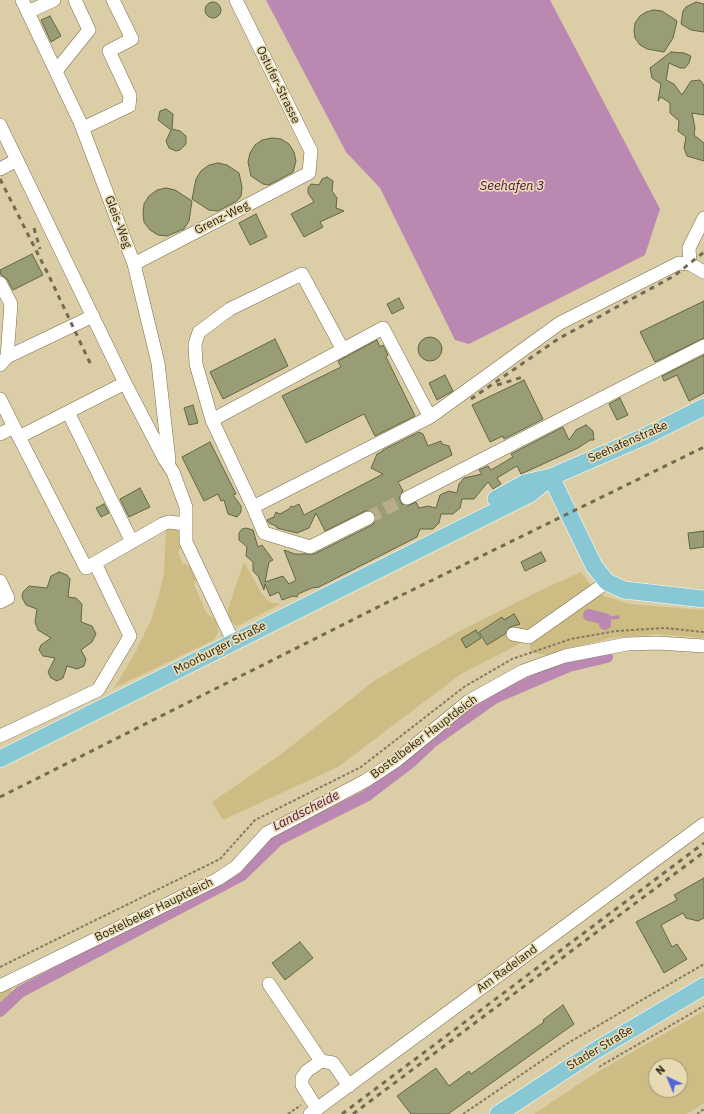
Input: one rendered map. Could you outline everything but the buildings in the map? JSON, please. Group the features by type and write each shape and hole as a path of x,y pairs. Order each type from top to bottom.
{"main road":[{"name":"Seehafenstraße","path":"551,477 648,435 704,407"},
{"name":"Moorburger Straße","path":"0,759 233,641 530,494 551,477"},
{"path":"551,477 594,566 607,582 624,590 704,599"},
{"name":"Stader Straße","path":"498,1114 593,1052 704,986"}],"street":[{"name":"Gleis-Weg","path":"22,0 83,128 134,264 158,363 168,458 173,472"},
{"path":"28,12 54,0"},
{"path":"56,72 89,30 75,0"},
{"path":"83,128 129,106 130,96 109,51 132,39 113,0"},
{"name":"Ostufer-Strasse","path":"236,0 311,151 309,173"},
{"path":"0,125 125,383 165,460 173,472 186,507 186,542 233,641"},
{"path":"0,169 17,160"},
{"name":"Grenz-Weg","path":"134,264 309,173"},
{"path":"690,264 689,248 704,218"},
{"path":"253,508 430,418 560,323 680,263 690,264 704,272"},
{"path":"343,350 302,274 230,309 199,332 194,344 196,364 212,420 264,534 310,547 368,518"},
{"path":"0,283 11,304 4,338 4,361 93,316"},
{"path":"212,420 383,328 430,418"},
{"path":"407,498 704,346"},
{"path":"0,434 16,432 68,412 125,383"},
{"path":"0,398 86,568 163,524 168,522 186,524"},
{"path":"68,412 132,542"},
{"path":"0,736 98,690 130,636 95,563"},
{"path":"0,581 8,598 0,602"},
{"path":"513,634 529,637 607,582"},
{"name":"Bostelbeker Hauptdeich","path":"0,986 218,879 236,867 267,833 365,781 397,760 469,701 523,671 565,656 627,644 658,643 704,646"},
{"name":"Am Radeland","path":"313,1112 704,824"},
{"path":"269,984 321,1061"},
{"path":"313,1112 302,1085 302,1078 307,1071 321,1061 333,1062 349,1086"}],"path":[{"path":"0,967 220,859 255,820 361,767 464,687 512,659 571,639 616,631 666,628 704,632"},
{"path":"463,1114 568,1043 704,964"},
{"path":"592,1070 704,1006"},
{"path":"697,1114 704,1110"}],"shaded area":[{"path":"179,528 181,547 178,552 183,564 190,566 196,579 194,585 207,614 215,619 218,626 218,632 214,640 114,688 135,653 151,620 164,573 166,530"},
{"path":"244,562 262,594 270,602 281,604 237,626 228,616 228,609"},
{"path":"581,572 590,584 604,596 629,604 704,610 704,638 658,634 611,638 547,655 531,653 529,639 461,674 338,767 223,820 212,802 280,755 374,681 458,632 541,590"},
{"path":"10,988 12,992 0,1006 0,993"},
{"path":"704,1011 704,1103 687,1114 534,1114 594,1074"}],"water":[{"name":"Seehafen 3","path":"266,0 550,0 660,209 645,255 469,344 455,340 380,188 346,152"}],"waterway":[{"name":"Landscheide","path":"589,615 605,619 605,624"},
{"path":"605,619 618,617"},
{"name":"Landscheide","path":"0,1011 20,992 242,875 278,840 366,796 412,761 433,741 494,698 569,666 607,657"}],"tunnel":[{"path":"368,518 407,498"}],"railway":[{"path":"0,179 49,276 91,365"},
{"path":"34,228 40,249"},
{"path":"471,399 558,339 674,276 704,252"},
{"path":"497,385 523,377"},
{"path":"0,797 404,594 704,447"},
{"path":"342,1114 704,843"},
{"path":"353,1114 704,852"}]}
